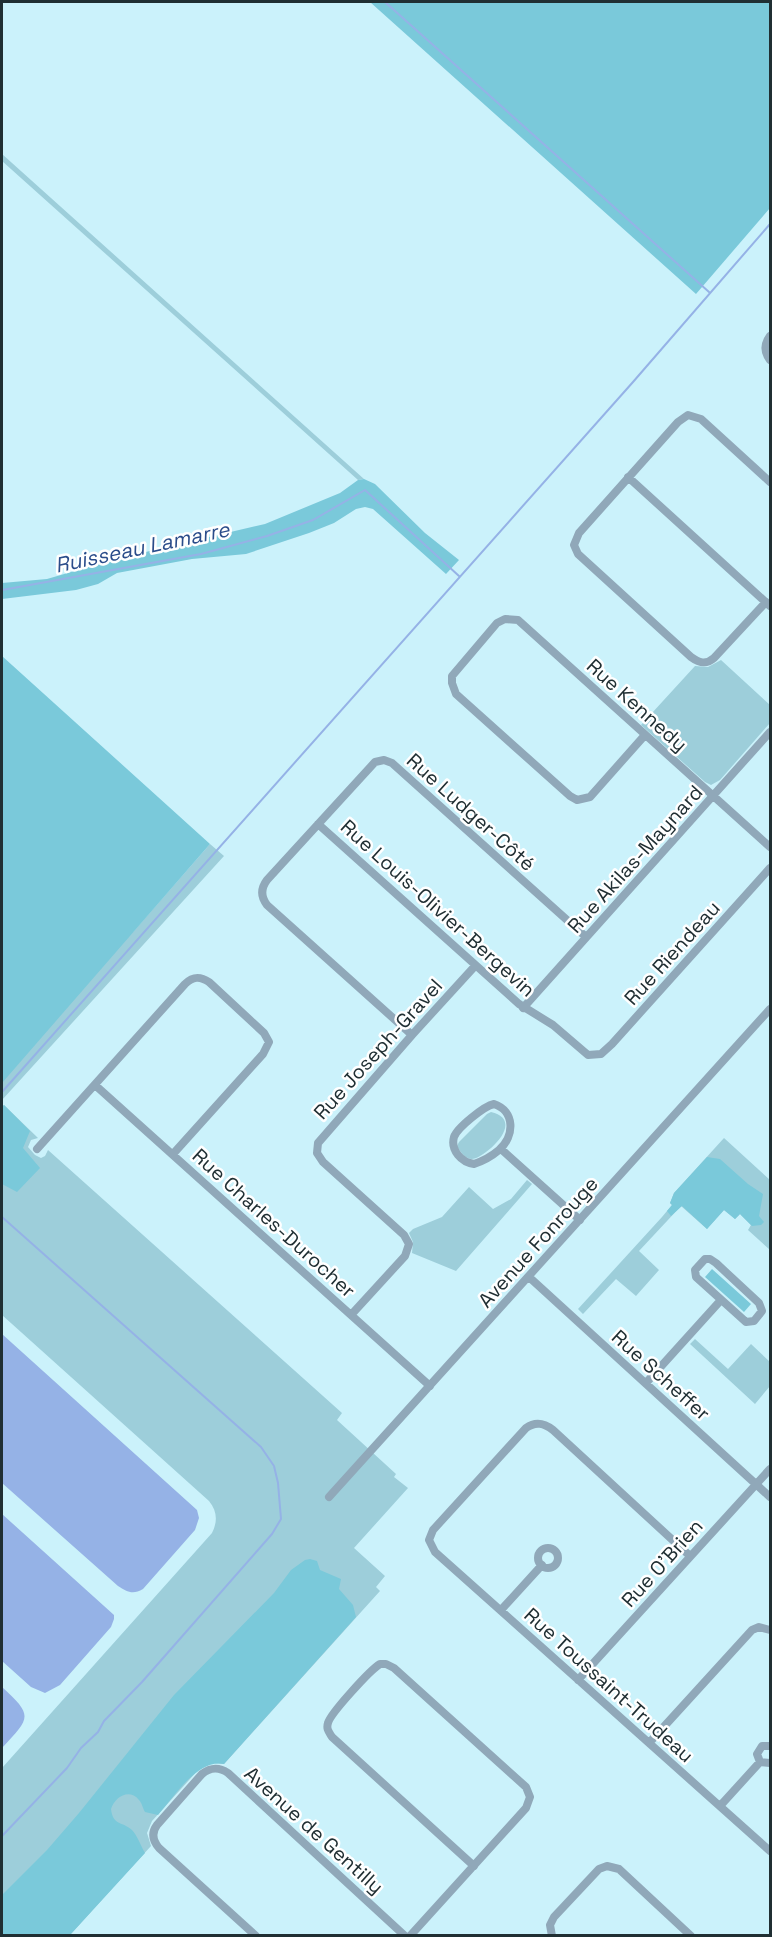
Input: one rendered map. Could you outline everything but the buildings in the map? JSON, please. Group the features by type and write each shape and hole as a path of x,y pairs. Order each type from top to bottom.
{"street":[{"path":"771,336 765,348 771,360"},
{"path":"628,477 768,604 714,658 703,663 692,657 578,554 574,545 577,536 628,477 682,418 688,416 701,419 771,482"},
{"name":"Rue Kennedy","path":"645,735 587,799 580,801 570,796 456,694 452,687 452,680 456,670 495,625 512,618 520,622 771,847"},
{"name":"Rue Akilas-Maynard","path":"523,1008 771,732"},
{"name":"Rue Ludger-Côté","path":"412,1035 263,900 262,891 265,882 369,766 378,760 386,760 401,771 586,937"},
{"name":"Rue Louis-Olivier-Bergevin","path":"318,824 523,1008 553,1025 586,1054 596,1056"},
{"name":"Rue Riendeau","path":"596,1056 612,1044 771,868"},
{"name":"Rue Joseph-Gravel","path":"351,1315 402,1259 408,1251 409,1244 404,1235 322,1162 317,1154 317,1146 323,1135 475,966"},
{"path":"37,1149 185,984 197,977 209,982 264,1032 268,1037 268,1045 261,1057 174,1154"},
{"name":"Avenue Fonrouge","path":"329,1497 771,1009"},
{"name":"Rue Charles-Durocher","path":"94,1085 174,1154 430,1386"},
{"path":"494,1104 506,1111 511,1123 509,1134 501,1149 480,1162 470,1164 457,1154 453,1147 453,1139 459,1130 485,1108 494,1104"},
{"path":"501,1149 580,1220"},
{"path":"705,1259 716,1263 759,1303 762,1311 754,1321 748,1323 721,1300 695,1274 697,1266 705,1259"},
{"name":"Rue Scheffer","path":"529,1277 771,1497"},
{"path":"646,1383 721,1300"},
{"name":"Rue Toussaint-Trudeau","path":"690,1556 553,1430 540,1424 532,1424 526,1428 433,1530 429,1540 435,1552 771,1851"},
{"name":"Rue O'Brien","path":"578,1680 771,1468"},
{"path":"501,1610 542,1565"},
{"path":"649,1743 752,1630 759,1627 771,1630"},
{"path":"408,1935 474,1866 526,1808 530,1797 528,1790 394,1668 386,1664 377,1666 332,1714 327,1724 328,1731 474,1866"},
{"path":"771,1746 762,1746 758,1750 757,1757 760,1762 771,1763"},
{"path":"720,1806 760,1762"},
{"name":"Avenue de Gentilly","path":"256,1935 159,1848 154,1839 157,1825 209,1769 219,1768 228,1773 408,1935"},
{"path":"552,1935 550,1925 555,1917 598,1869 610,1866 619,1869 691,1935"}],"shaded area":[{"path":"370,2 770,2 770,208 696,294"},
{"path":"2,154 364,479 358,480 2,161"},
{"path":"364,479 375,484 425,533 459,560 446,574 373,509 365,507 356,509 334,523 309,533 246,554 192,559 117,573 98,584 76,590 2,599 2,583 47,579 116,559 265,524 340,493 358,480"},
{"path":"2,656 210,844 2,1083"},
{"path":"721,660 770,705 770,723 720,780 711,785 641,725 695,666 708,667"},
{"path":"2,811 133,932 210,844 224,856 2,1100"},
{"path":"4,1105 38,1138 31,1140 28,1147 35,1155 41,1158 48,1150 342,1413 337,1420 396,1474 394,1477 408,1488 354,1548 385,1576 376,1587 380,1591 224,1764 213,1763 199,1769 152,1821 147,1833 151,1846 70,1935 2,1935 2,1768 212,1533 216,1516 209,1501 2,1315 2,1107"},
{"path":"4,1105 30,1131 23,1148 40,1168 17,1192 2,1184 2,1107"},
{"path":"491,1112 501,1117 505,1123 499,1140 484,1154 471,1159 466,1157 457,1146 459,1142"},
{"path":"724,1138 770,1180 770,1250 748,1230 751,1225 740,1214 735,1219 724,1210 707,1229 681,1206 639,1251 659,1270 636,1296 616,1279 583,1314 578,1309 662,1217 672,1205 670,1203 674,1193"},
{"path":"707,1157 720,1159 763,1194 759,1216 764,1222 761,1225 752,1226 740,1214 735,1219 724,1210 707,1229 682,1206 671,1216 667,1211 672,1205 670,1203 674,1193"},
{"path":"527,1180 532,1184 456,1271 412,1253 413,1242 409,1233 413,1229 442,1217 469,1187 493,1209 511,1199"},
{"path":"712,1269 751,1304 744,1312 705,1277"},
{"path":"2,1334 197,1510 199,1518 195,1530 143,1589 130,1592 118,1586 2,1483"},
{"path":"695,1339 728,1369 751,1344 770,1362 770,1386 755,1404 690,1344"},
{"path":"2,1514 114,1615 111,1627 60,1685 45,1693 31,1687 2,1661"},
{"path":"310,1559 317,1561 320,1570 341,1579 339,1589 353,1605 356,1617 224,1764 214,1764 196,1773 187,1780 158,1815 145,1812 135,1796 127,1794 116,1801 111,1809 114,1818 132,1830 145,1853 70,1935 2,1935 2,1895 47,1850 79,1813 174,1695 274,1593 291,1570"},
{"path":"2,1687 19,1705 24,1717 23,1723 2,1748"}],"waterway":[{"path":"385,2 709,292"},
{"path":"2,1092 633,382 770,224"},
{"name":"Ruisseau Lamarre","path":"2,590 201,554 267,536 313,520 365,490 459,576"},
{"path":"2,1217 261,1447 274,1466 281,1519 272,1534 142,1682 104,1721 98,1732 81,1748 67,1768 2,1836"}]}
